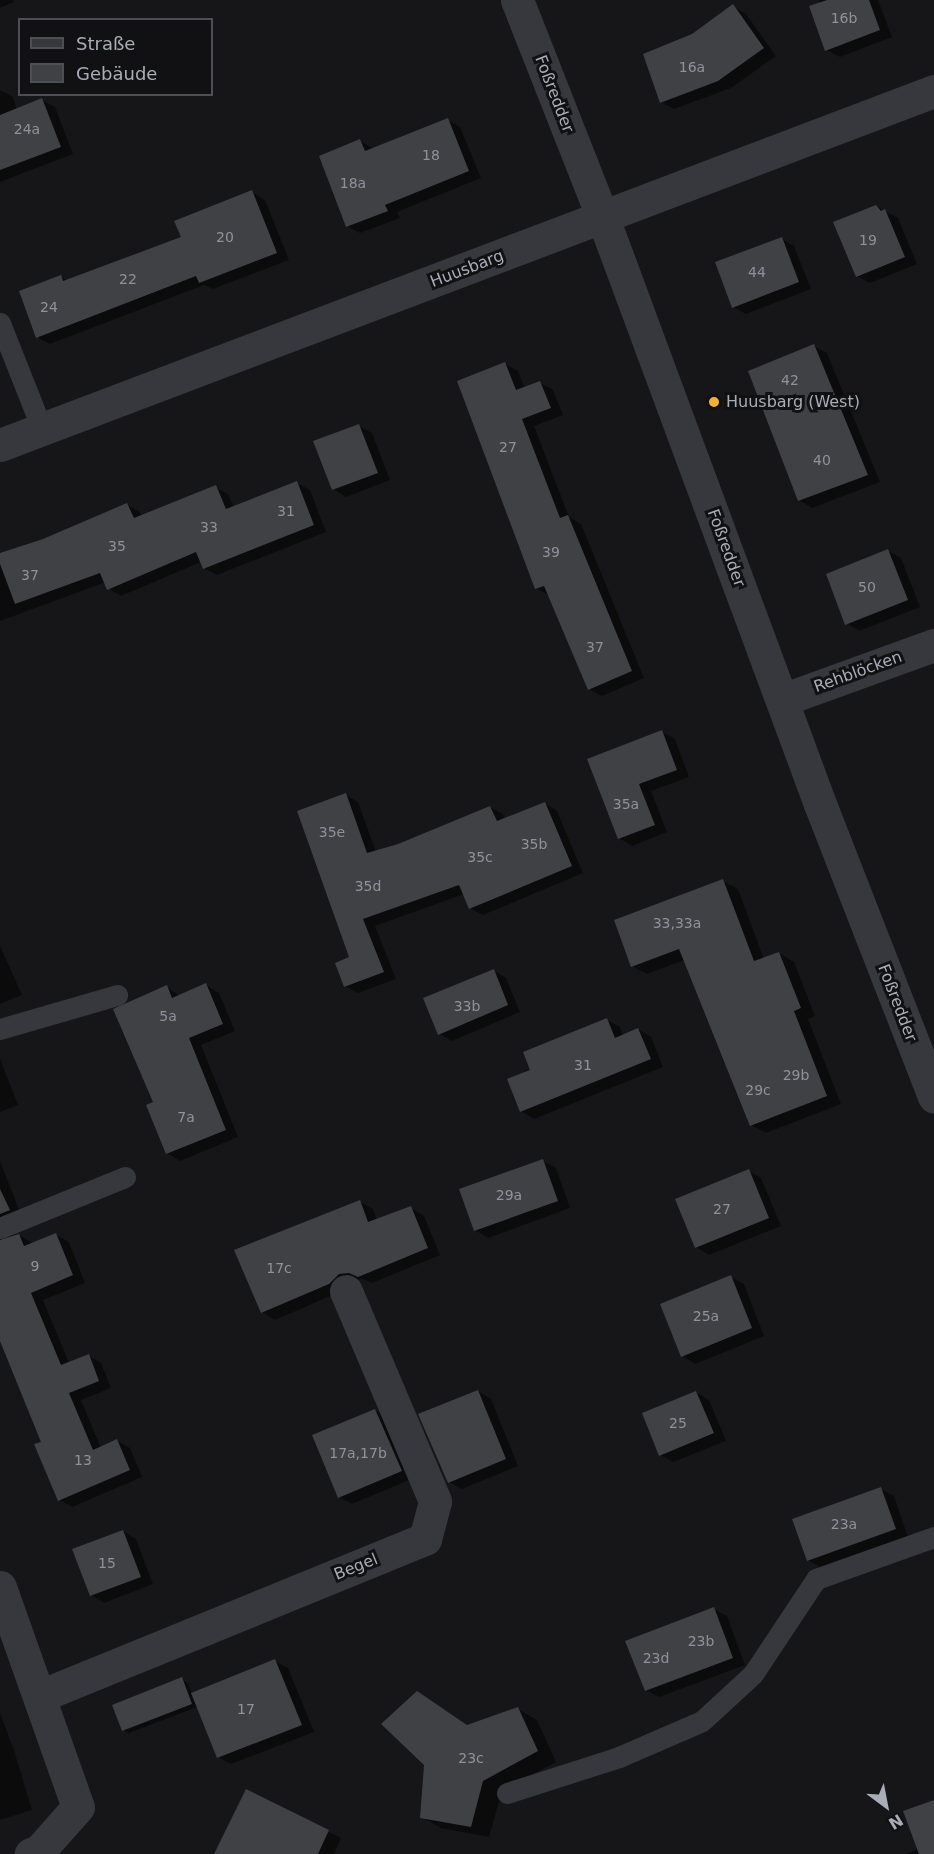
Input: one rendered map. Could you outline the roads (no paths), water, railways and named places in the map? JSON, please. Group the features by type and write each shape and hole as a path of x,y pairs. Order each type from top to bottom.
{"street":[{"name":"Foßredder","path":"517,0 603,218 782,700 934,1097"},
{"name":"Huusbarg","path":"0,445 934,91"},
{"name":"Rehblöcken","path":"782,700 934,645"},
{"name":"Begel","path":"40,1696 425,1539 435,1501 346,1291"},
{"path":"0,1587 78,1807 39,1851 31,1854"}],"lane":[{"path":"0,323 42,429"},
{"path":"0,1029 117,995"},
{"path":"0,1228 125,1177"},
{"path":"507,1793 619,1757 702,1721 753,1674 816,1579 934,1537"}],"place":[{"name":"Huusbarg (West)","path":"714,402"}]}
